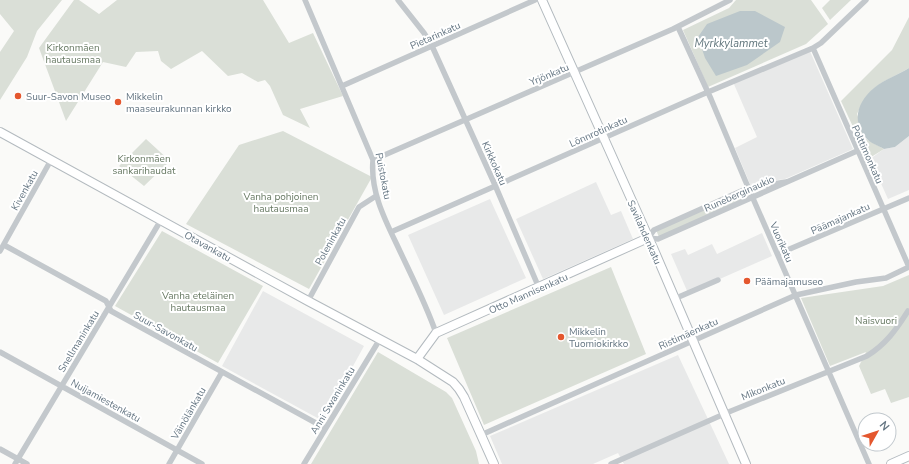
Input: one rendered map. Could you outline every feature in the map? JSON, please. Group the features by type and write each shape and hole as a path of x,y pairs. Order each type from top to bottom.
{"main road":[{"name":"Savilahdenkatu","path":"542,0 648,238 746,464"},
{"name":"Otavankatu","path":"0,132 159,223 308,301 377,343 417,359 453,382 460,389 494,464"},
{"name":"Otto Mannisenkatu","path":"436,333 648,238"},
{"path":"417,359 436,333"},
{"path":"891,464 909,456"}],"street":[{"name":"Puistokatu","path":"305,0 373,160 372,167 376,196 436,333"},
{"name":"Kirkkokatu","path":"398,0 424,33 432,46 495,185 539,288"},
{"name":"Pietarinkatu","path":"342,86 535,0"},
{"name":"Yrjönkatu","path":"373,160 678,27 730,0"},
{"name":"Lönnrotinkatu","path":"391,232 708,92 813,48 821,43 866,0"},
{"name":"Vuorikatu","path":"678,27 708,92 748,188 869,464"},
{"name":"Polttimonkatu","path":"813,48 909,267"},
{"path":"786,182 857,151"},
{"name":"Kivenkatu","path":"0,251 51,160"},
{"name":"Runeberginaukio","path":"648,238 654,230 748,188 786,182"},
{"name":"Runeberginaukio","path":"648,238 658,239 786,182"},
{"name":"Poleninkatu","path":"308,301 359,207 376,196"},
{"name":"Päämajankatu","path":"778,254 909,198"},
{"name":"Snellmaninkatu","path":"16,461 159,223"},
{"name":"Suur-Savonkatu","path":"4,245 106,301 111,311 325,428"},
{"name":"Ristimäenkatu","path":"481,435 796,295 856,282 886,278 909,267"},
{"path":"674,299 718,280"},
{"name":"Mikonkatu","path":"611,464 724,414 867,356 880,348 908,311"},
{"name":"Anni Swaninkatu","path":"304,464 377,343"},
{"name":"Nuijamiestenkatu","path":"0,352 202,464"},
{"name":"Väinölänkatu","path":"169,464 222,372"},
{"path":"0,449 16,461 27,464"}],"shaded area":[{"path":"809,49 853,149 785,179 750,184 735,148 757,137 733,82"},
{"path":"909,136 909,190 888,199 870,159 884,149 895,147"},
{"path":"596,182 611,215 621,211 633,239 543,279 516,219"},
{"path":"490,199 526,278 444,315 408,235"},
{"path":"762,233 772,256 688,293 671,254 685,249 688,255 712,244 717,254"},
{"path":"263,291 364,346 323,421 222,366"},
{"path":"678,355 729,464 624,464 618,453 593,464 502,464 490,436"}],"green space":[{"path":"0,0 62,0 37,31 27,57 0,100 0,52 14,31 0,14"},
{"name":"Kirkonmäen hautausmaa","path":"74,0 79,0 99,14 117,0 263,0 289,43 313,33 343,96 300,109 310,128 283,115 270,86 265,80 258,82 242,73 228,76 202,51 171,69 161,61 158,51 136,52 126,67 103,62 66,121 39,48"},
{"path":"736,0 811,0 828,24 806,44 708,87 683,30 729,8"},
{"path":"830,0 851,0 830,20 822,8"},
{"path":"909,17 909,68 875,87 862,103 857,114 866,139 884,149 868,159 841,101 892,50"},
{"name":"Vanha pohjoinen hautausmaa","path":"283,131 372,177 309,289 186,224 239,145"},
{"name":"Kirkonmäen sankarihaudat","path":"146,139 170,161 144,186 119,166"},
{"path":"748,189 751,196 659,237 656,230"},
{"name":"Vanha eteläinen hautausmaa","path":"162,231 263,286 218,363 115,306"},
{"path":"611,267 646,354 484,425 447,338"},
{"name":"Naisvuori","path":"909,275 909,397 891,403 885,389 871,394 859,366 866,352 830,366 801,298 883,286"},
{"path":"378,352 446,392 452,398 476,451 479,464 311,464"}],"water":[{"name":"Myrkkylammet","path":"740,11 755,11 785,27 780,42 747,65 716,76 705,58 698,37 707,24"},
{"path":"909,68 909,136 895,147 884,149 870,141 861,132 858,118 860,105 868,93 874,88"}],"place":[{"name":"Suur-Savon Museo","path":"18,96"},
{"name":"Mikkelin maaseurakunnan kirkko","path":"118,102"},
{"name":"Päämajamuseo","path":"747,281"},
{"name":"Mikkelin Tuomiokirkko","path":"561,337"}]}
